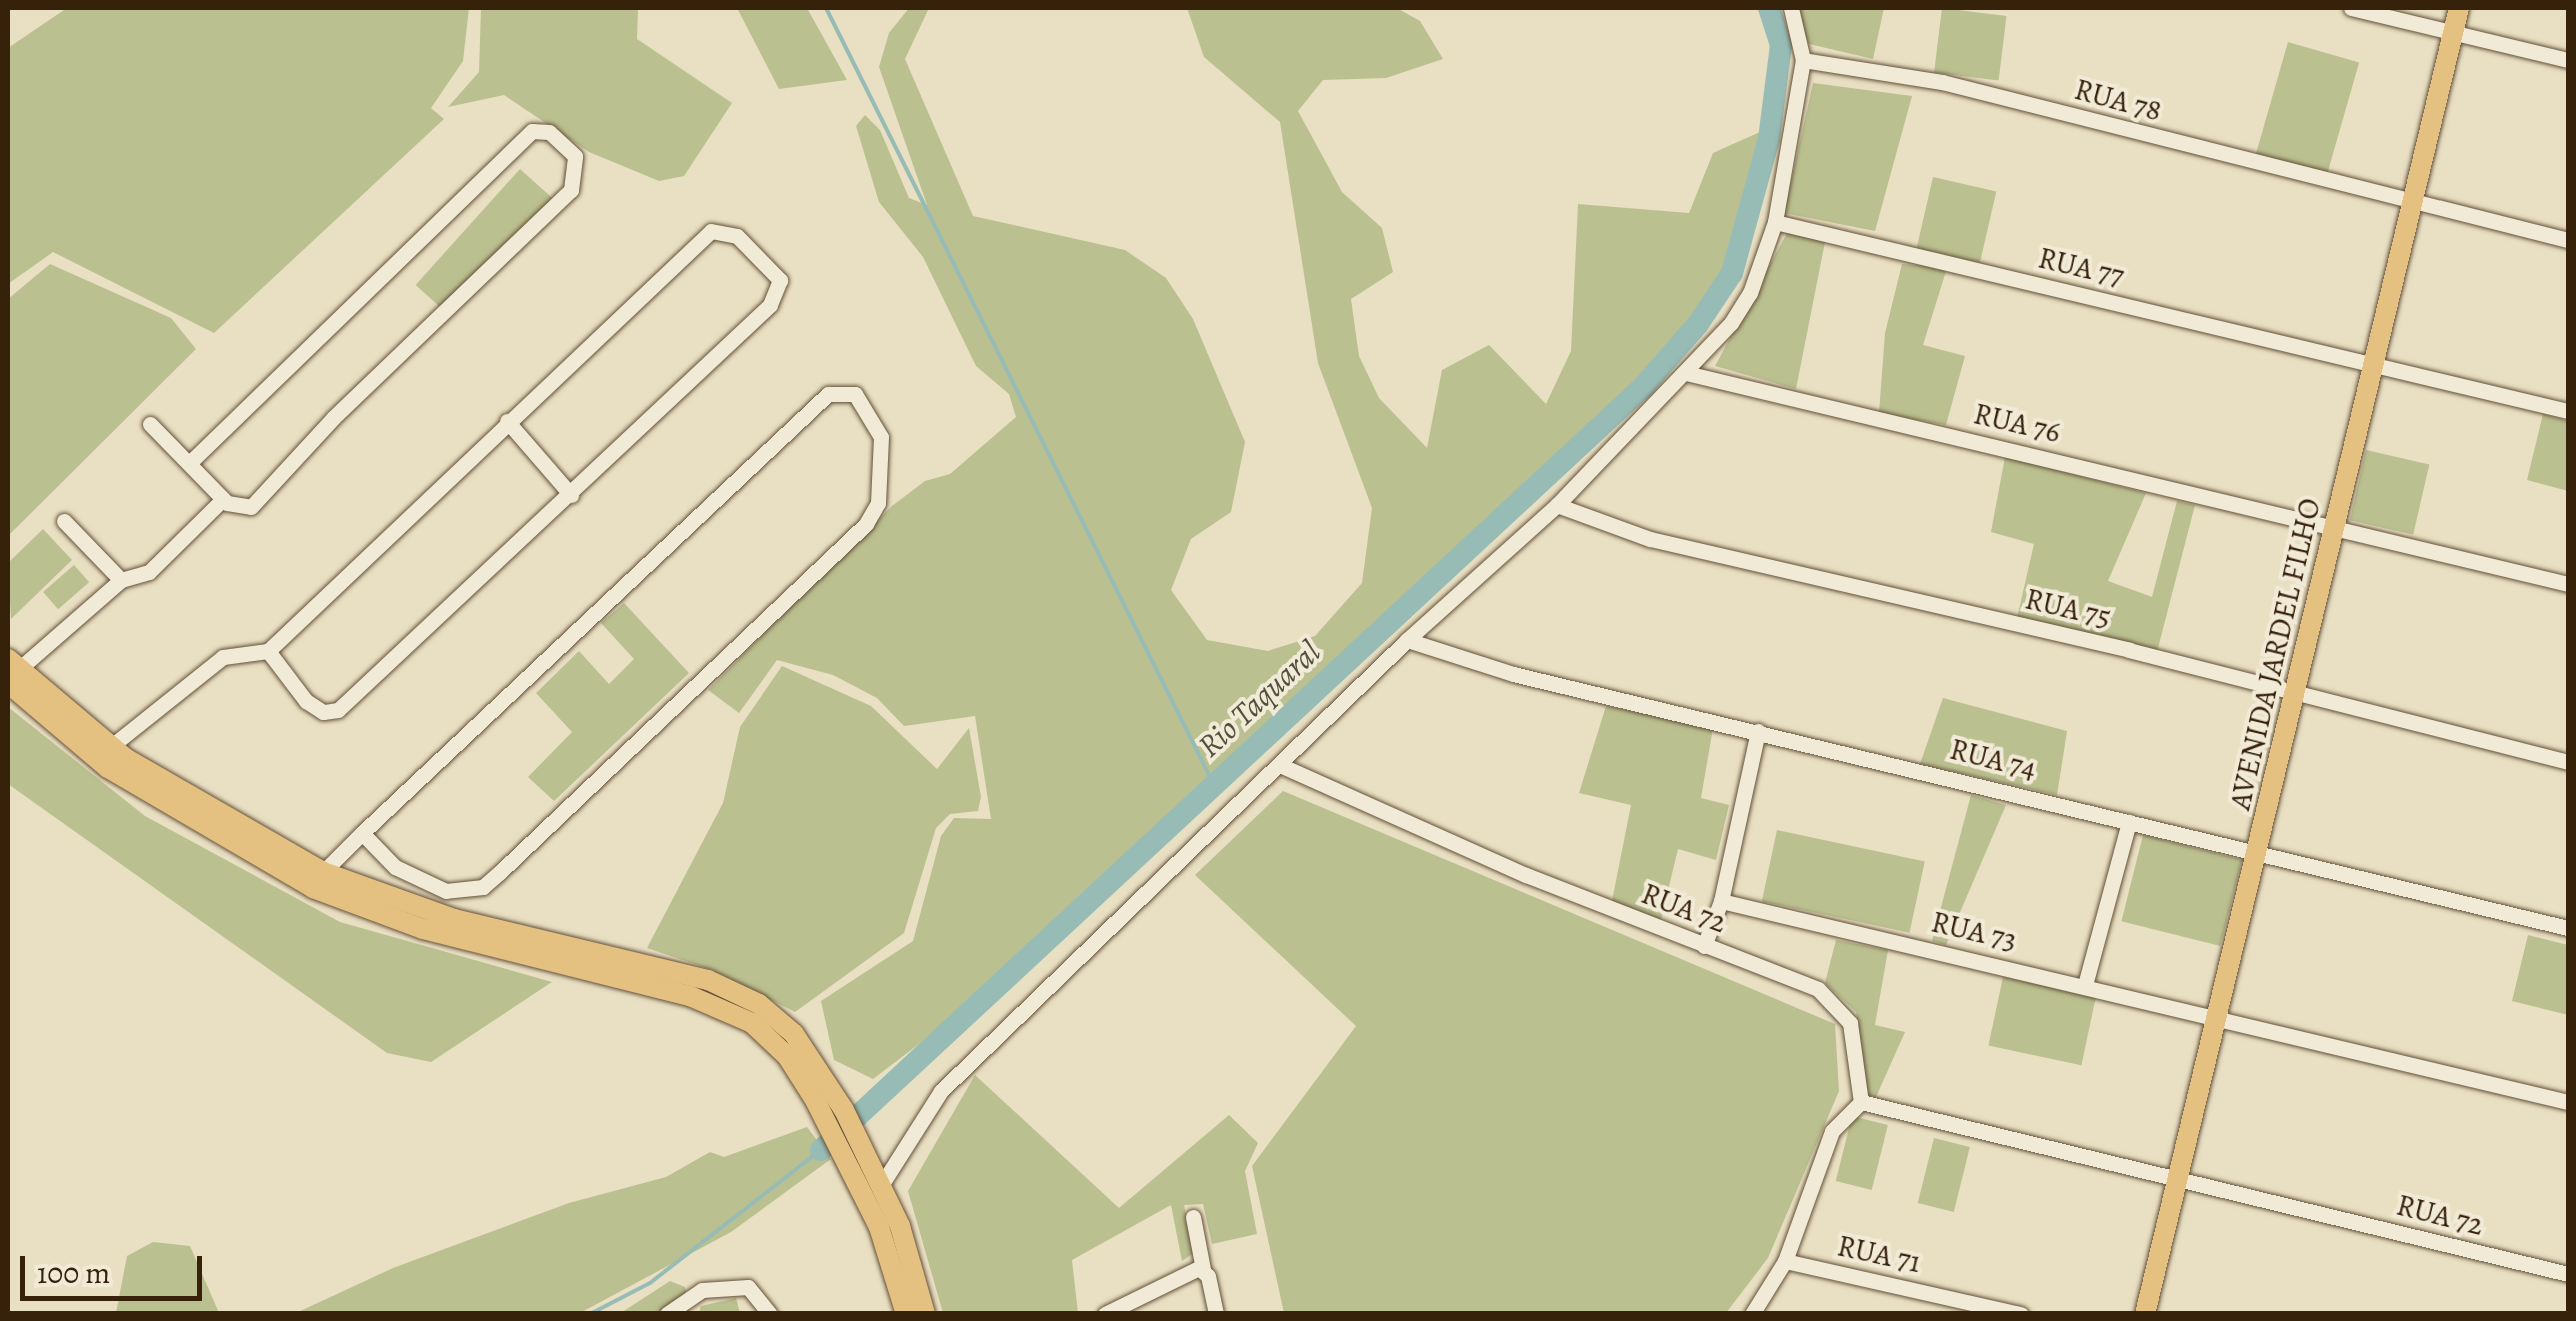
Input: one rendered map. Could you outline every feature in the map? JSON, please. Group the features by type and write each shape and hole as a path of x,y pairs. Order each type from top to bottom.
{"main road":[{"name":"AVENIDA JARDEL FILHO","path":"2145,1314 2180,1180 2215,1014 2298,697 2459,8"},
{"path":"11,670 110,748 323,872 454,919 733,990 794,1034 844,1110 906,1242 924,1314"},
{"path":"11,670 138,788 343,901 423,930 690,996 739,1015 787,1056 826,1124 891,1256 906,1314"}],"street":[{"path":"882,1184 941,1091 1282,766 1407,640 1557,505 1686,373 1740,310 1774,222 1803,60 1791,8"},
{"path":"2351,8 2568,60"},
{"name":"RUA 78","path":"1803,60 1942,82 2416,205 2568,240"},
{"path":"150,424 223,499 235,508 250,507 332,418 571,190 577,165 568,148 549,132 532,131 190,463"},
{"name":"RUA 77","path":"1774,222 2568,411"},
{"path":"110,748 223,657 268,651 711,231 737,236 780,280 770,305 338,710 323,712 306,701 268,651"},
{"name":"RUA 76","path":"1686,373 2568,584"},
{"path":"323,872 362,833 828,394 854,394 881,437 874,513 500,872 482,887 446,890 396,867 362,833"},
{"path":"507,421 570,495"},
{"path":"11,670 121,580 149,572 223,499"},
{"name":"RUA 75","path":"1557,505 1650,539 2128,650 2298,697 2568,762"},
{"path":"64,521 121,580"},
{"name":"RUA 74","path":"1407,640 1513,674 2568,928"},
{"path":"1704,946 1721,901 1758,732"},
{"name":"RUA 72","path":"1282,766 1432,836 1832,998 1850,1023 1861,1102 2568,1274"},
{"path":"2085,985 2129,822"},
{"name":"RUA 73","path":"1721,901 2215,1014 2568,1102"},
{"path":"1752,1314 1785,1261 1832,1131 1861,1102"},
{"path":"1192,1217 1216,1314"},
{"name":"RUA 71","path":"1785,1261 2021,1314"},
{"path":"1105,1314 1203,1269"},
{"path":"667,1314 702,1290 748,1288 770,1314"}],"green space":[{"path":"67,8 469,8 463,61 431,108 444,119 214,333 53,252 8,284 8,48"},
{"path":"481,8 638,8 637,39 732,103 684,176 659,181 589,152 504,95 448,107 479,72"},
{"path":"737,8 807,8 847,80 779,89"},
{"path":"909,8 929,8 905,59 973,216 1125,250 1166,278 1193,319 1245,442 1231,512 1191,539 1171,590 1207,640 1268,651 1315,636 1362,583 1372,508 1318,363 1280,122 1204,57 1187,8 1397,8 1420,21 1443,59 1386,78 1323,80 1298,111 1342,192 1382,228 1393,272 1351,299 1359,356 1379,398 1427,448 1442,370 1489,345 1546,404 1571,351 1578,204 1689,213 1713,153 1760,132 1725,270 1695,325 1189,813 1081,899 982,996 873,1079 834,1060 821,1001 913,941 941,836 954,818 991,819 975,716 904,726 877,698 833,675 777,660 739,713 708,690 892,506 925,481 950,474 1016,417 1009,394 976,366 923,257 879,202 856,126 865,115 880,130 909,198 927,205 879,67 889,33"},
{"path":"1793,8 1884,8 1873,59 1809,44"},
{"path":"1942,8 2007,16 1999,80 1934,73"},
{"path":"2288,42 2359,62 2327,174 2256,154"},
{"path":"1813,83 1912,96 1875,231 1784,213"},
{"path":"520,169 554,200 450,316 416,285"},
{"path":"1933,177 1996,192 1980,263 1917,248"},
{"path":"1787,233 1825,242 1796,389 1715,366"},
{"path":"50,264 171,318 196,349 8,536 8,299"},
{"path":"1902,264 1947,268 1923,345 1965,356 1946,425 1879,413 1885,333"},
{"path":"2543,414 2568,421 2568,491 2527,480"},
{"path":"2366,450 2429,465 2413,535 2350,520"},
{"path":"2005,457 2146,493 2108,581 2152,597 2177,501 2195,505 2157,652 2017,618 2034,544 1991,532"},
{"path":"43,529 72,560 11,619 8,563"},
{"path":"74,565 89,582 58,609 43,592"},
{"path":"624,603 689,673 554,801 528,777 572,732 536,693 579,651 609,684 634,659 601,623"},
{"path":"782,666 871,706 937,769 969,728 981,797 978,811 950,814 936,828 904,933 795,1012 712,970 647,948 723,803 740,727"},
{"path":"1943,698 2067,731 2057,795 1920,764"},
{"path":"1606,706 1713,728 1701,798 1729,805 1716,860 1678,849 1660,924 1612,901 1631,805 1579,793"},
{"path":"8,707 145,816 340,922 552,982 431,1062 387,1053 8,784"},
{"path":"1283,791 1835,1024 1839,1091 1768,1258 1726,1313 1284,1313 1252,1166 1356,1026 1195,875"},
{"path":"1971,795 2006,805 1946,945 1932,941"},
{"path":"1777,830 1925,861 1910,933 1762,901"},
{"path":"2143,835 2242,860 2220,946 2121,921"},
{"path":"2528,935 2568,945 2568,1015 2512,1001"},
{"path":"1836,940 1888,950 1875,1025 1905,1032 1876,1097 1868,1095 1856,1012 1825,983"},
{"path":"2003,977 2096,997 2081,1065 1988,1045"},
{"path":"975,1075 1119,1208 1229,1115 1258,1143 1245,1171 1257,1234 1212,1244 1203,1204 1184,1205 1194,1253 1182,1261 1171,1205 1072,1260 1078,1313 943,1313 908,1191"},
{"path":"1852,1116 1888,1125 1872,1190 1836,1181"},
{"path":"807,1127 831,1159 731,1232 580,1313 296,1313 393,1268 569,1203 666,1177 710,1152 724,1157"},
{"path":"1934,1138 1970,1147 1954,1212 1918,1203"},
{"path":"153,1242 190,1246 219,1313 116,1313 127,1256"},
{"path":"670,1281 685,1287 690,1313 619,1314"},
{"path":"736,1298 740,1313 699,1313 701,1306"}],"waterway":[{"path":"826,8 1214,785"},
{"name":"Rio Taquaral","path":"821,1150 1643,387 1698,324 1732,273 1769,139 1781,45 1769,8"},
{"name":"Rio Taquaral","path":"590,1314 650,1283 821,1150"}]}
